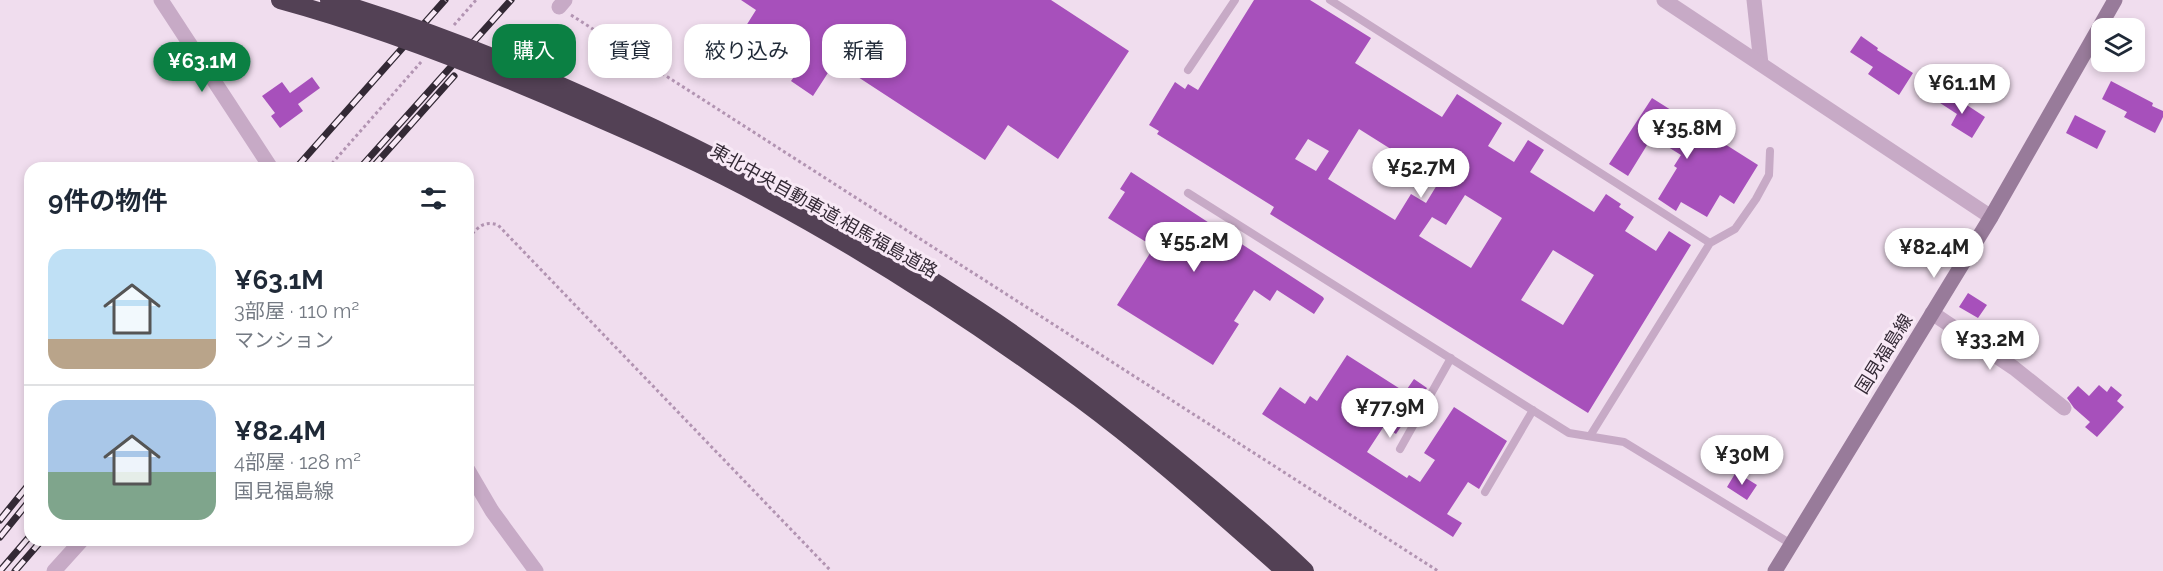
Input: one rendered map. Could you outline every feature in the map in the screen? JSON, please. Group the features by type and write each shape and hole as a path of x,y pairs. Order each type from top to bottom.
{"highway":[{"name":"東北中央自動車道;相馬福島道路","path":"280,0 399,38 511,80 680,155 785,209 912,283 978,326 1081,399 1190,488 1285,571"},
{"name":"東北中央自動車道;相馬福島道路","path":"329,0 452,42 556,83 688,143 803,203 980,311 1075,378 1192,471 1305,571"}],"main road":[{"name":"国見福島線","path":"1775,571 1991,217 2115,0"}],"street":[{"path":"161,0 267,162"},
{"path":"1664,0 1991,217"},
{"path":"1754,0 1761,64"},
{"path":"1932,313 1997,356 2064,408"},
{"path":"474,480 492,511 536,571"},
{"path":"54,571 77,546"}],"lane":[{"path":"1188,70 1235,0"},
{"path":"1330,0 1710,243"},
{"path":"1590,436 1710,243 1735,229 1756,199 1769,175 1770,152"},
{"path":"1188,194 1569,433 1624,442 1791,544"},
{"path":"1400,449 1451,358"},
{"path":"1485,492 1533,410"}],"path":[{"path":"452,27 476,0"},
{"path":"562,3 1438,571"},
{"path":"333,162 429,53"},
{"path":"474,232 483,224 490,222 498,225 831,571"}],"building":[{"path":"741,0 1051,0 1129,51 1058,159 1008,125 985,160 859,78 906,78 906,24 822,24 822,78 825,78 813,96 791,81 793,78 810,78 810,24 747,24 756,10"},
{"path":"1254,0 1310,0 1371,38 1355,63 1442,117 1457,94 1502,123 1488,146 1514,162 1528,140 1544,150 1530,172 1594,212 1606,194 1634,217 1625,231 1656,251 1669,231 1691,245 1588,413 1270,214 1274,207 1157,134 1159,131 1149,125 1175,82 1185,89 1188,84 1198,90","holes":["1359,129 1440,180 1426,203 1411,194 1395,220 1328,179","1308,139 1329,151 1316,171 1295,159","1465,195 1502,218 1471,268 1419,236 1432,217 1446,225","1553,250 1594,275 1563,325 1521,300"]},
{"path":"1861,36 1878,48 1877,50 1913,73 1899,95 1868,74 1873,67 1850,52"},
{"path":"224,48 236,65 226,72 214,56"},
{"path":"312,77 320,88 298,104 303,111 280,128 271,116 275,113 262,96 282,82 290,93"},
{"path":"2111,81 2153,103 2152,106 2163,111 2163,117 2155,133 2124,117 2127,112 2102,99"},
{"path":"1944,90 1985,117 1972,138 1951,125 1957,114 1937,101"},
{"path":"1652,98 1758,165 1734,204 1720,195 1707,217 1681,202 1676,211 1658,199 1677,168 1674,166 1681,155 1652,137 1628,176 1609,164"},
{"path":"2075,115 2106,131 2097,149 2066,133"},
{"path":"1131,172 1323,297 1324,299 1314,314 1277,290 1270,301 1254,290 1234,321 1239,324 1213,365 1117,305 1154,247 1108,218 1125,192 1120,189"},
{"path":"1968,293 1987,305 1978,318 1959,307"},
{"path":"1347,355 1405,392 1414,379 1427,388 1396,434 1384,426 1367,452 1407,478 1409,475 1420,482 1435,460 1424,453 1454,407 1507,441 1479,489 1468,482 1447,514 1462,523 1453,537 1262,414 1280,387 1305,404 1310,396 1317,401"},
{"path":"2099,385 2107,392 2111,386 2122,395 2117,401 2124,407 2097,437 2085,427 2090,422 2074,408 2067,398 2078,386 2089,396"},
{"path":"1736,472 1757,485 1747,500 1727,487"}],"railway":[{"path":"301,162 445,0"},
{"path":"365,162 511,0"},
{"path":"377,162 454,76"},
{"path":"0,520 24,490"},
{"path":"0,537 24,507"},
{"path":"0,571 24,543"},
{"path":"15,571 37,546"}]}
